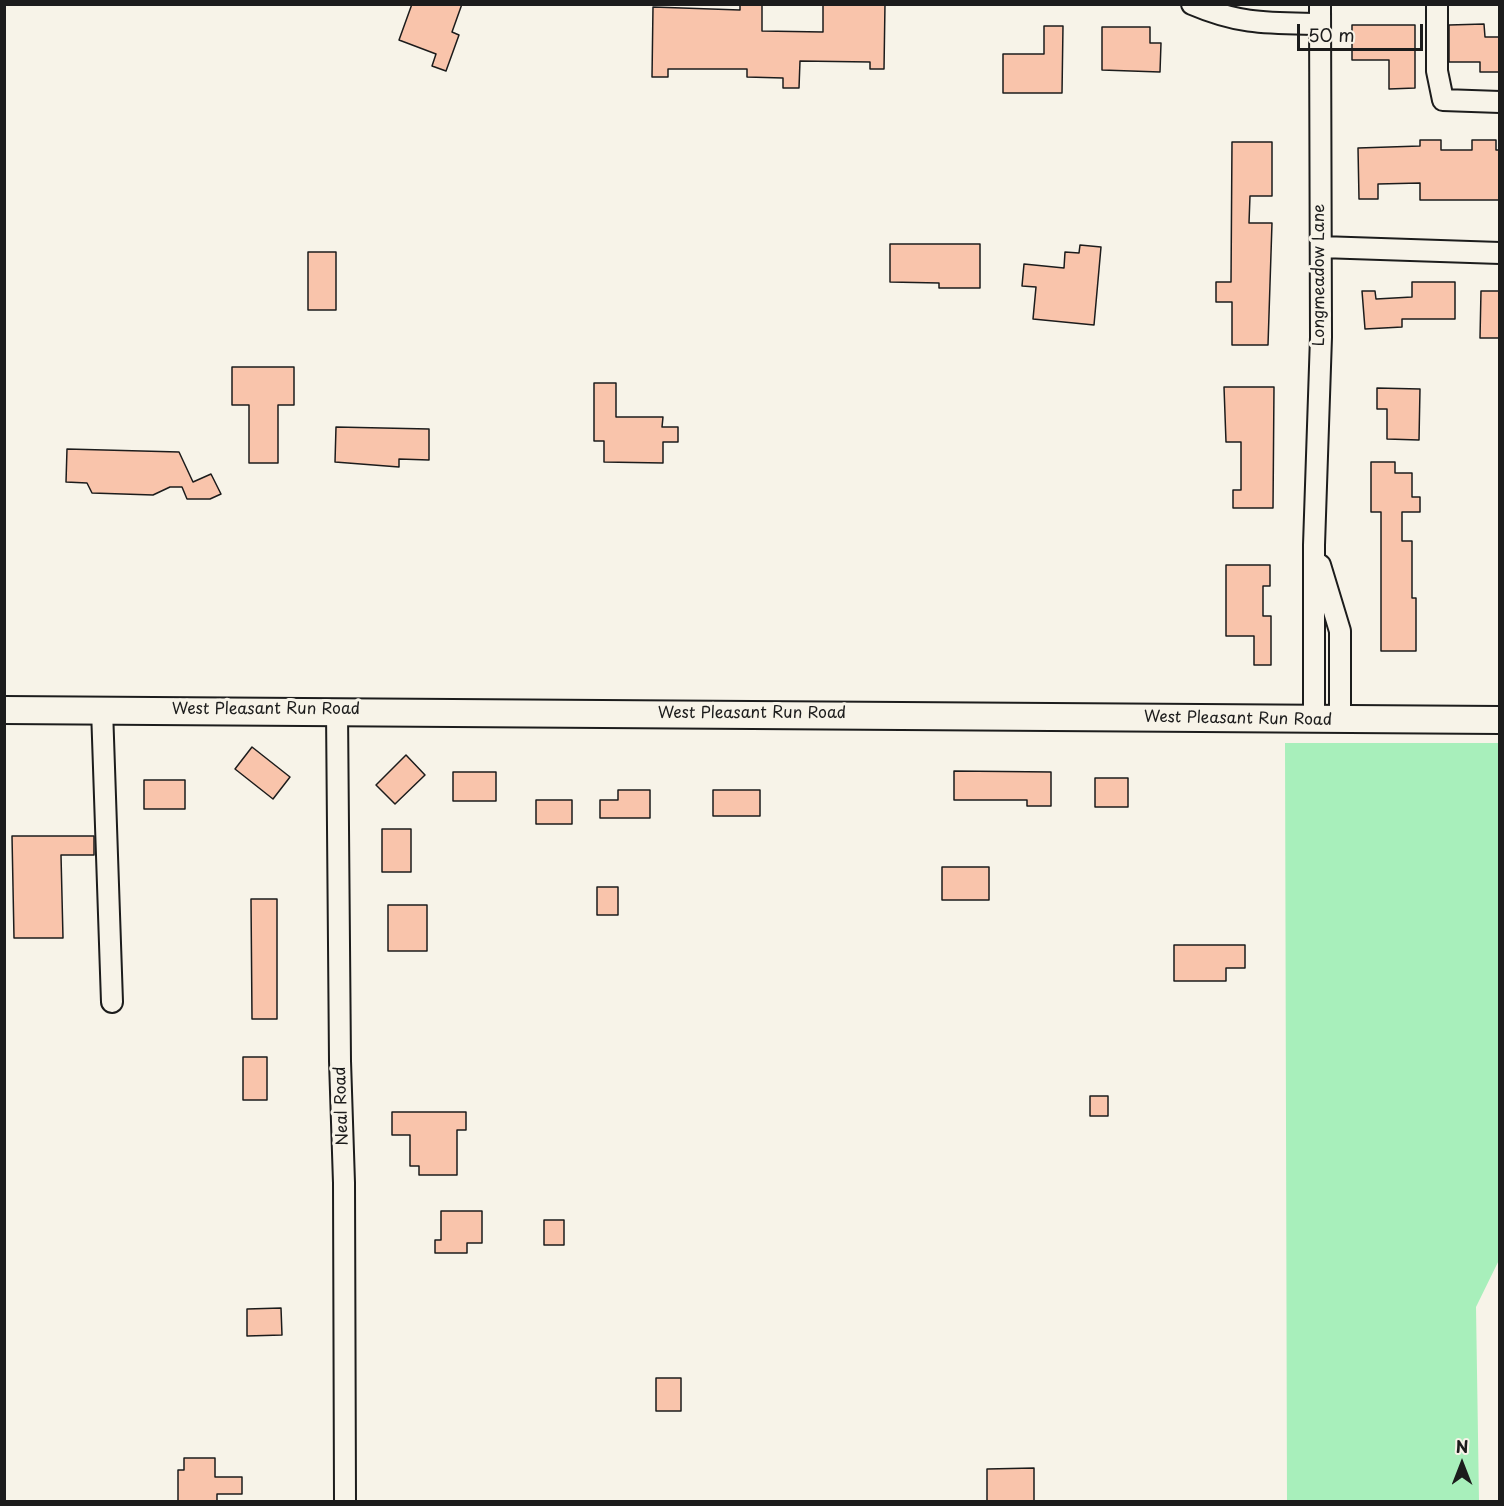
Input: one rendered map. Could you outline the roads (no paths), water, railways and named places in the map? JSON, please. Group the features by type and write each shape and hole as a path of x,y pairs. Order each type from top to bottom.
{"main road":[{"name":"West Pleasant Run Road","path":"4,710 1500,720"}],"street":[{"path":"1192,4 1222,11 1245,22 1320,24"},
{"name":"Longmeadow Lane","path":"1314,719 1314,545 1321,338 1320,4"},
{"path":"1437,4 1437,71 1443,100 1500,102"},
{"path":"1321,247 1500,253"},
{"name":"Longmeadow Lane","path":"1314,545 1340,631 1340,720"},
{"path":"102,709 112,1002"},
{"name":"Neal Road","path":"337,711 340,1061 345,1253 345,1502"}]}
